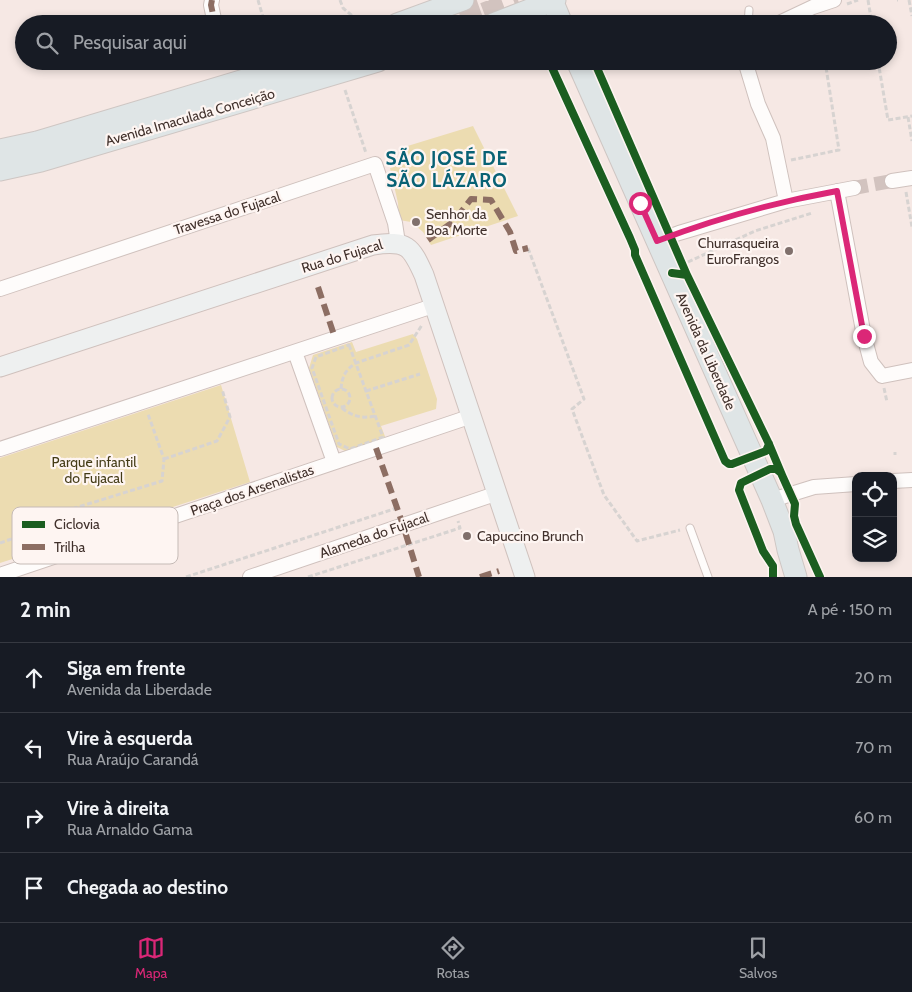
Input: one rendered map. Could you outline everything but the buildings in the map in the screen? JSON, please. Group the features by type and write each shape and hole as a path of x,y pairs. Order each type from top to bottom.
{"main road":[{"path":"422,15 463,0"},
{"path":"516,15 553,0 559,15"},
{"name":"Avenida Imaculada Conceição","path":"0,149 38,133 245,70"},
{"name":"Avenida Imaculada Conceição","path":"0,149 37,142 278,70"},
{"name":"Avenida Imaculada Conceição","path":"0,169 42,152 329,70"},
{"name":"Avenida da Liberdade","path":"581,70 664,239 682,270 784,531 796,577"},
{"name":"Rua do Fujacal","path":"0,367 373,244 398,243 413,252 436,305 525,577"},
{"name":"Avenida da Liberdade","path":"784,531 798,549 807,577"}],"street":[{"path":"212,0 210,4 213,15"},
{"path":"796,15 834,0"},
{"path":"748,70 758,104 773,138 786,201"},
{"name":"Travessa do Fujacal","path":"0,289 374,164 395,223 398,243"},
{"path":"664,239 786,201 854,188"},
{"path":"837,191 864,336 871,362 882,376 912,370"},
{"path":"0,449 436,305"},
{"path":"295,352 334,462"},
{"name":"Praça dos Arsenalistas","path":"178,514 472,416"},
{"path":"897,481 912,480"},
{"path":"772,500 814,487 852,484"},
{"name":"Alameda do Fujacal","path":"250,577 498,493"},
{"name":"Praça dos Arsenalistas","path":"0,574 30,564"}],"lane":[{"path":"749,10 749,15"},
{"path":"690,528 708,577"}],"path":[{"path":"258,0 262,15"},
{"path":"340,0 343,8 351,15"},
{"path":"868,0 870,15"},
{"path":"909,0 912,16"},
{"path":"341,70 367,158"},
{"path":"786,161 839,150 826,70"},
{"path":"880,70 888,120 910,116 912,141"},
{"path":"903,181 912,227"},
{"path":"664,239 682,270 755,231 812,212"},
{"path":"528,248 584,399 572,409 604,494 636,541 690,528"},
{"path":"341,389 342,378 348,368 356,363 409,345 422,325"},
{"path":"349,345 356,363 383,437 350,450 339,444 312,368 316,357 349,345"},
{"path":"366,391 420,374"},
{"path":"164,459 217,441 230,417 222,389"},
{"path":"342,408 348,405 351,399 346,390 341,389 336,391 332,399 334,405 348,413 364,418 375,416"},
{"path":"79,507 162,482 164,459 144,401"},
{"path":"0,543 12,539"}],"green space":[{"path":"473,126 518,216 431,245 423,232 416,226 420,221 416,218 411,222 399,220 398,203 390,168 401,164 401,148"},
{"path":"413,334 417,339 437,399 436,409 381,426 386,439 349,453 337,447 309,368 313,355 352,342 356,352"},
{"name":"Parque infantil do Fujacal","path":"221,385 250,482 173,507 12,507 12,559 0,563 0,458"}],"tunnel":[{"path":"454,15 497,0"},
{"path":"484,13 518,0"},
{"path":"854,188 892,181"}],"marked path":[{"path":"212,0 213,15"},
{"path":"428,240 454,221 471,199 491,200 510,232 516,251 528,248"},
{"path":"318,287 335,338"},
{"path":"376,448 419,577"},
{"path":"480,577 499,571"}],"cycle path":[{"path":"553,70 630,238 635,255 725,461 732,464 766,451 769,444"},
{"path":"598,70 687,275"},
{"path":"672,273 687,275 769,444 782,475"},
{"path":"773,577 773,566 763,551 739,490 741,483 770,469 776,469 781,473 795,504 794,516 796,524 820,577"}],"place":[{"name":"Senhor da Boa Morte","path":"416,222"},
{"name":"Churrasqueira EuroFrangos","path":"789,251"},
{"name":"Capuccino Brunch","path":"467,536"}],"district":[{"name":"SÃO JOSÉ DE SÃO LÁZARO","path":"447,169"}],"route":[{"path":"640,203 657,241 786,201 837,191 864,336"}]}
